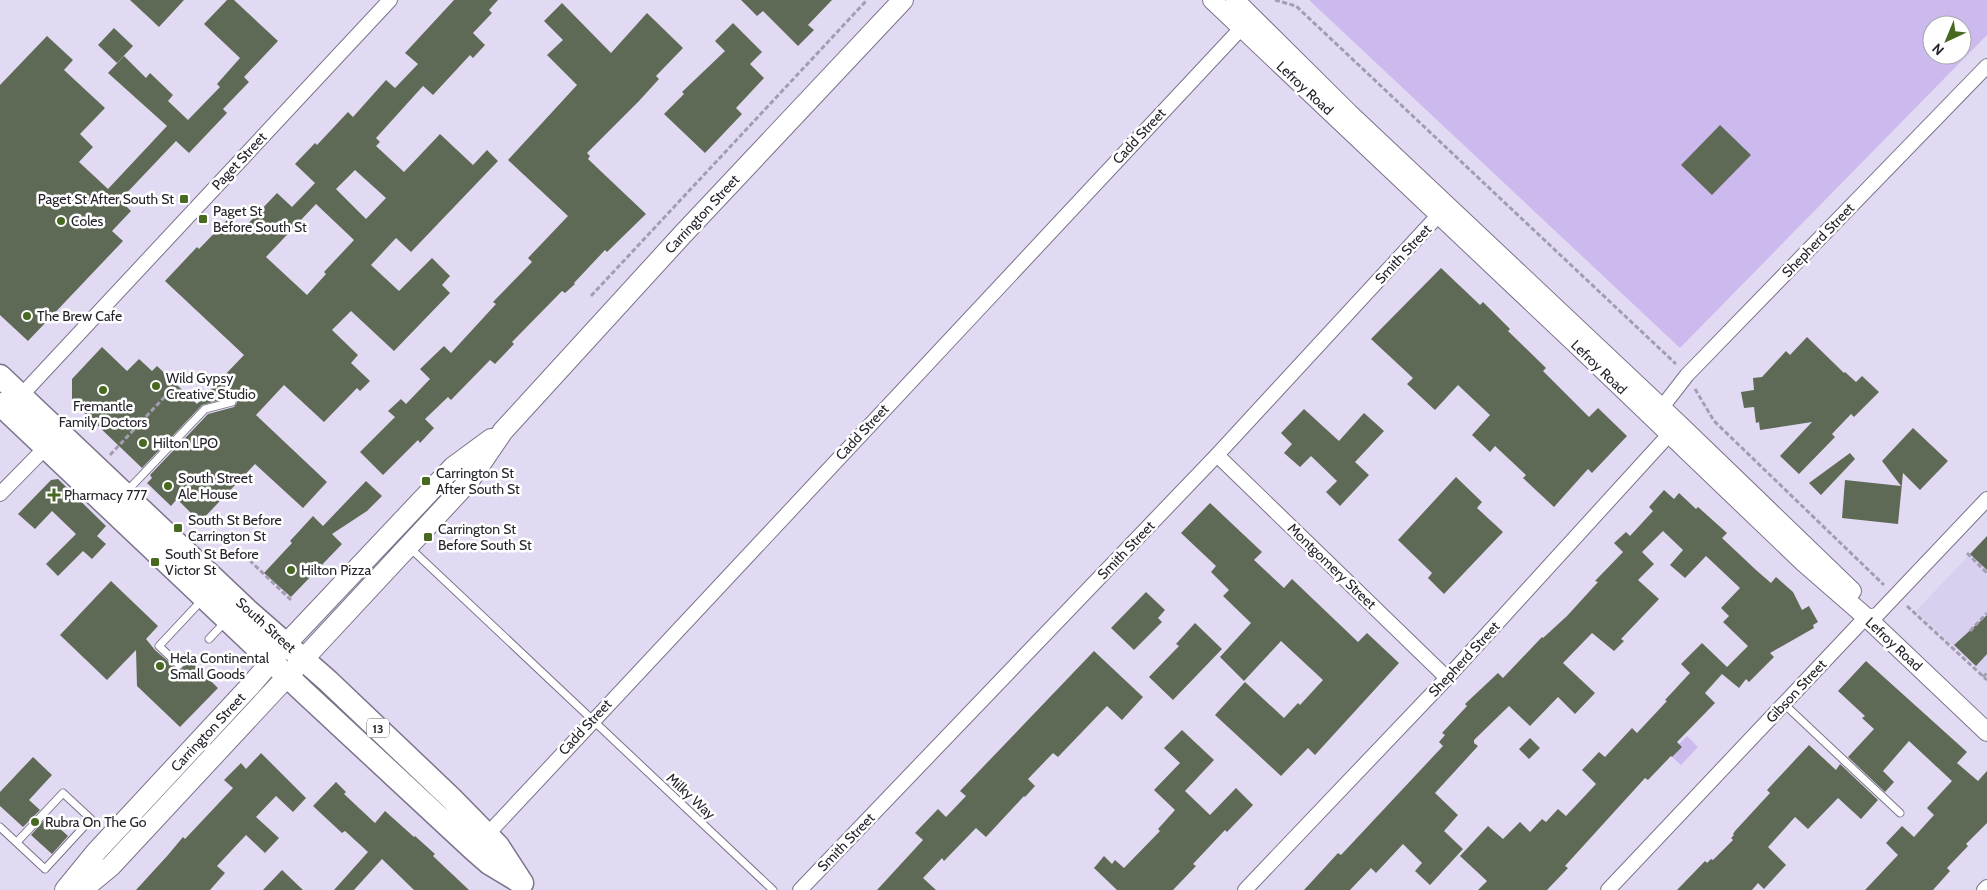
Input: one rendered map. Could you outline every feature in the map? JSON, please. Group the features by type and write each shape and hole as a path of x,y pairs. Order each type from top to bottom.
{"main road":[{"name":"Carrington Street","path":"294,651 409,546 469,481 503,431 683,234 903,0"},
{"name":"South Street","path":"0,376 9,403 53,440 235,612 280,668 480,842"},
{"name":"Carrington Street","path":"82,890 111,866 453,467 503,431"},
{"name":"South Street","path":"53,440 125,493 212,590"},
{"name":"South Street","path":"235,612 294,651 393,742 480,842 489,863 522,888"},
{"name":"Carrington Street","path":"65,890 96,852 251,686 280,668"}],"street":[{"name":"Paget Street","path":"9,403 390,0"},
{"name":"Lefroy Road","path":"1212,0 1246,22 1350,113 1443,210 1871,616 1987,732"},
{"name":"Lefroy Road","path":"1235,0 1246,22"},
{"name":"Cadd Street","path":"480,842 1246,22"},
{"name":"Shepherd Street","path":"1657,413 1687,375 1987,66"},
{"name":"Smith Street","path":"800,890 1217,455 1443,210"},
{"name":"Shepherd Street","path":"1245,890 1447,678 1674,429"},
{"path":"0,494 53,440"},
{"name":"Montgomery Street","path":"1217,455 1447,678"},
{"name":"Gibson Street","path":"1608,890 1784,704 1987,499"},
{"name":"Lefroy Road","path":"1871,616 1987,716"},
{"path":"1984,890 1987,887"}],"lane":[{"path":"125,493 205,409 232,402"},
{"name":"Milky Way","path":"409,546 773,890"},
{"path":"188,656 179,665 159,646 212,590"},
{"path":"209,639 235,612"},
{"path":"1784,704 1900,813"},
{"path":"0,827 45,868 91,819 63,793 17,842"}],"path":[{"path":"591,296 867,0"},
{"path":"1275,0 1296,6 1687,375 1714,421 1886,586"},
{"path":"176,384 186,375"},
{"path":"108,457 172,390"},
{"path":"1967,553 1987,572"},
{"path":"244,555 291,600"},
{"path":"1903,602 1987,680"},
{"path":"1970,631 1987,612"},
{"path":"1984,677 1987,673"}],"shaded area":[{"path":"1309,0 1987,0 1987,35 1972,50 1972,15 1922,15 1922,65 1958,65 1680,348"},
{"path":"1987,536 1987,677 1916,611"},
{"path":"1687,736 1698,747 1681,765 1672,757 1682,747 1679,744"}],"building":[{"path":"130,0 184,0 159,27"},
{"path":"227,0 234,0 278,41 244,77 249,82 223,109 227,113 189,153 176,141 120,200 131,211 112,231 123,241 28,341 0,315 0,85 47,36 73,60 64,70 105,108 80,134 93,147 79,162 108,189 167,126 108,73 124,56 146,78 150,73 173,95 168,101 188,120 220,87 217,84 240,58 204,24"},
{"path":"454,0 498,0 489,10 492,13 473,33 485,45 473,58 470,55 433,95 423,86 376,138 380,142 376,146 404,172 440,134 473,165 487,150 498,161 411,252 396,238 371,265 399,291 432,258 450,276 442,285 450,293 394,351 351,311 332,330 358,355 351,363 370,381 360,391 357,388 324,422 284,385 256,415 327,482 303,508 255,464 200,522 177,499 171,506 147,483 152,478 150,475 208,414 234,407 237,403 236,399 231,397 202,405 142,468 72,401 72,379 102,347 127,371 139,359 152,371 157,366 197,404 244,355 165,281 197,247 199,249 227,220 240,232 277,193 292,207 315,183 295,164 315,143 317,145 348,112 353,117 386,80 395,88 418,64 405,53","holes":["355,170 386,198 366,219 336,189","316,204 354,240 324,272 326,274 307,295 266,257"]},
{"path":"741,0 832,0 808,25 814,30 798,46 763,11 757,16"},
{"path":"562,3 611,53 647,13 683,48 656,76 659,79 639,101 587,153 590,156 588,159 646,214 607,252 605,250 575,284 565,293 562,291 512,342 514,344 495,364 490,360 451,400 448,397 425,419 434,428 420,443 418,440 383,475 360,452 395,417 388,411 401,399 406,404 430,379 420,369 444,346 451,353 496,304 493,302 532,262 528,258 568,216 508,160 577,85 547,55 563,40 544,21"},
{"path":"733,23 762,52 750,64 764,78 736,108 742,114 705,153 664,114 684,94 682,92 725,51 715,41"},
{"path":"114,28 133,46 117,63 98,45"},
{"path":"1720,125 1751,155 1712,195 1681,165"},
{"path":"1441,268 1480,305 1483,302 1510,329 1508,331 1546,368 1543,371 1589,417 1598,408 1627,436 1592,473 1588,469 1554,507 1523,478 1526,475 1495,446 1490,452 1472,435 1490,415 1458,385 1435,410 1407,384 1413,378 1371,339"},
{"path":"1807,337 1844,373 1856,382 1862,376 1879,392 1854,417 1851,414 1832,434 1835,437 1799,474 1780,456 1812,422 1760,430 1759,422 1756,423 1754,407 1744,408 1741,392 1754,390 1753,378 1762,377 1786,351 1790,355"},
{"path":"1304,409 1339,441 1364,413 1384,431 1355,462 1369,475 1340,506 1326,492 1337,481 1311,456 1300,467 1284,453 1292,444 1281,433"},
{"path":"1913,428 1948,461 1920,490 1903,473 1898,524 1842,518 1845,480 1901,486 1882,461"},
{"path":"1850,453 1855,459 1821,495 1809,483"},
{"path":"1456,477 1482,502 1477,508 1503,532 1444,594 1428,578 1432,573 1398,540"},
{"path":"58,479 106,526 97,536 106,544 92,559 83,551 58,576 46,564 76,534 52,511 35,529 18,514 51,480"},
{"path":"366,481 382,496 367,511 332,534 342,544 291,597 264,573 292,543 290,541 313,516 323,526"},
{"path":"1664,490 1674,499 1679,493 1696,509 1698,507 1727,533 1722,538 1756,570 1771,583 1776,577 1793,592 1802,610 1809,606 1818,622 1813,625 1814,628 1770,653 1774,657 1749,682 1746,679 1739,688 1722,674 1705,693 1715,703 1677,742 1682,747 1648,780 1645,778 1565,866 1568,868 1547,890 1478,890 1487,881 1460,856 1488,826 1503,839 1520,822 1530,832 1542,819 1546,822 1558,809 1566,816 1596,784 1582,770 1599,752 1605,757 1632,728 1637,733 1690,673 1681,664 1702,643 1727,667 1748,646 1723,622 1729,616 1721,608 1740,588 1706,556 1685,578 1670,565 1683,550 1663,531 1642,552 1654,564 1638,580 1659,599 1621,639 1624,641 1614,651 1592,633 1563,663 1595,693 1575,714 1558,697 1530,726 1509,706 1474,740 1474,743 1478,746 1435,793 1458,815 1444,831 1463,849 1430,885 1415,871 1422,863 1403,844 1376,873 1371,868 1350,890 1304,890 1338,853 1341,855 1443,746 1439,742 1445,735 1442,733 1467,706 1465,704 1498,673 1503,678 1542,637 1567,616 1598,582 1595,581 1623,552 1614,543 1626,532 1630,536 1653,511 1649,507"},
{"path":"1210,503 1262,552 1254,560 1284,588 1292,579 1358,642 1367,633 1399,663 1315,755 1308,748 1281,776 1215,715 1245,682 1284,718 1298,703 1300,705 1323,680 1281,641 1244,681 1220,657 1251,623 1223,596 1229,590 1211,572 1216,566 1181,533"},
{"path":"1987,536 1987,570 1970,554"},
{"path":"111,581 158,626 146,639 155,650 179,671 190,661 218,688 180,727 137,686 136,650 107,680 60,635"},
{"path":"1146,592 1165,610 1158,618 1162,622 1134,650 1111,628"},
{"path":"1987,615 1987,654 1976,666 1954,645"},
{"path":"1195,623 1222,649 1173,700 1149,677 1179,646 1176,644"},
{"path":"1094,651 1143,697 1122,720 1107,706 1058,757 1053,753 1028,779 1035,786 986,837 976,828 944,861 942,858 923,878 936,890 877,890 923,840 915,833 938,809 946,817 966,796 960,791"},
{"path":"1866,661 1967,752 1957,763 1978,781 1987,771 1987,823 1966,844 1968,846 1947,868 1950,871 1933,890 1865,890 1898,855 1886,843 1902,826 1914,837 1934,815 1927,808 1952,781 1909,741 1883,771 1894,782 1885,792 1848,757 1874,729 1862,718 1865,716 1838,691"},
{"path":"1182,730 1214,760 1185,791 1210,815 1236,788 1253,805 1227,832 1225,830 1193,864 1196,866 1173,890 1117,890 1094,868 1104,856 1112,864 1115,860 1124,868 1160,831 1158,829 1175,810 1154,790 1180,763 1164,748"},
{"path":"1530,738 1540,748 1529,759 1519,749"},
{"path":"1809,745 1836,770 1840,764 1878,800 1861,819 1838,798 1808,829 1795,817 1768,847 1786,865 1764,889 1758,883 1752,890 1677,890 1705,861 1707,863 1711,859 1713,860 1733,840 1731,838 1735,831 1770,793 1767,790"},
{"path":"261,753 306,798 293,812 276,796 256,817 279,838 265,853 246,835 217,866 225,873 210,890 136,890 183,837 185,839 233,788 224,780 241,763 246,769"},
{"name":"Rubra On The Go","path":"33,757 52,775 29,800 40,810 23,827 0,806 0,792"},
{"path":"336,782 346,792 344,794 375,823 385,811 435,854 433,856 469,890 414,890 382,859 354,890 334,890 368,852 345,831 342,833 313,806"},
{"path":"47,817 68,836 52,854 31,835"},
{"path":"282,870 303,890 263,890"}],"place":[{"name":"Paget St After South St","path":"184,199"},
{"name":"Paget St Before South St","path":"203,219"},
{"name":"Coles","path":"61,221"},
{"name":"The Brew Cafe","path":"27,316"},
{"name":"Wild Gypsy Creative Studio","path":"156,386"},
{"name":"Fremantle Family Doctors","path":"103,390"},
{"name":"Hilton LPO","path":"143,443"},
{"name":"Carrington St After South St","path":"426,481"},
{"name":"South Street Ale House","path":"168,486"},
{"name":"Pharmacy 777","path":"54,495"},
{"name":"South St Before Carrington St","path":"178,528"},
{"name":"Carrington St Before South St","path":"428,537"},
{"name":"South St Before Victor St","path":"155,562"},
{"name":"Hilton Pizza","path":"291,570"},
{"name":"Hela Continental Small Goods","path":"160,666"},
{"name":"Rubra On The Go","path":"35,822"}]}
